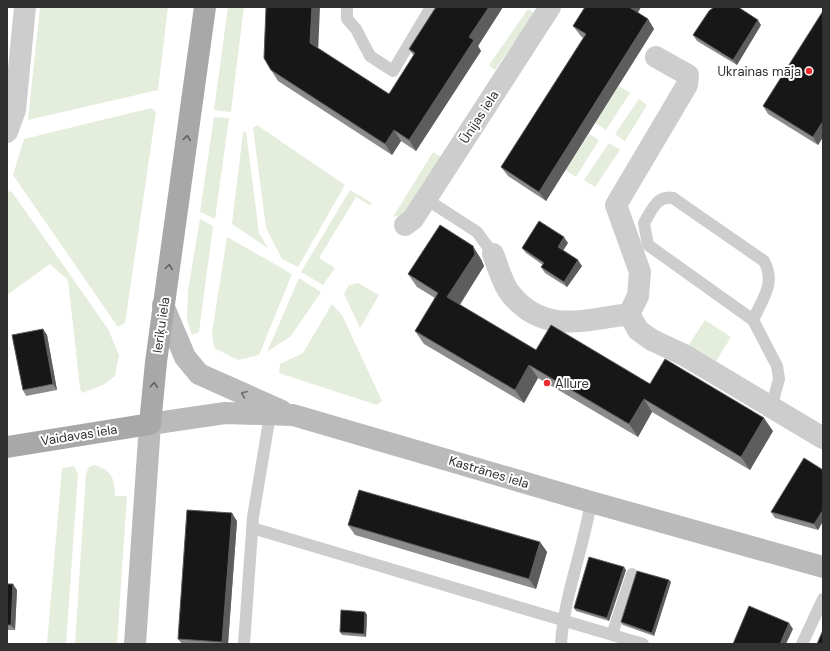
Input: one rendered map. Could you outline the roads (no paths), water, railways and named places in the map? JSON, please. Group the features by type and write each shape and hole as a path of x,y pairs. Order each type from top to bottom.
{"main road":[{"name":"Ieriķu iela","path":"150,424 164,305 205,7"},
{"name":"Vaidavas iela","path":"7,447 150,424"}],"street":[{"path":"7,132 15,110 25,7"},
{"name":"Ūnijas iela","path":"405,225 413,218 426,199 550,7"},
{"path":"629,314 638,296 640,272 616,205 688,86 688,75 656,56"},
{"path":"493,254 510,292 526,309 539,318 573,322 629,314"},
{"path":"164,305 185,357 199,374 293,415"},
{"path":"629,314 638,330 652,340 684,355 770,408 823,438"},
{"name":"Kastrānes iela","path":"150,424 225,413 293,415 591,502 823,567"},
{"name":"Ieriķu iela","path":"135,644 150,424"}],"lane":[{"path":"348,7 347,19 356,29 370,56 393,71 430,7"},
{"path":"753,320 770,282 769,271 764,261 673,198 665,196 659,199 644,223 648,245 753,320 777,366 779,379 770,408"},
{"path":"426,199 477,232 493,254"},
{"path":"244,644 252,528 270,415"},
{"path":"561,644 562,619 586,529 591,502"},
{"path":"252,528 360,562 562,619 643,644"},
{"path":"612,634 632,574"},
{"path":"802,644 823,599"}],"place":[{"name":"Ukrainas māja","path":"809,71"},
{"name":"Allure","path":"547,383"}]}
